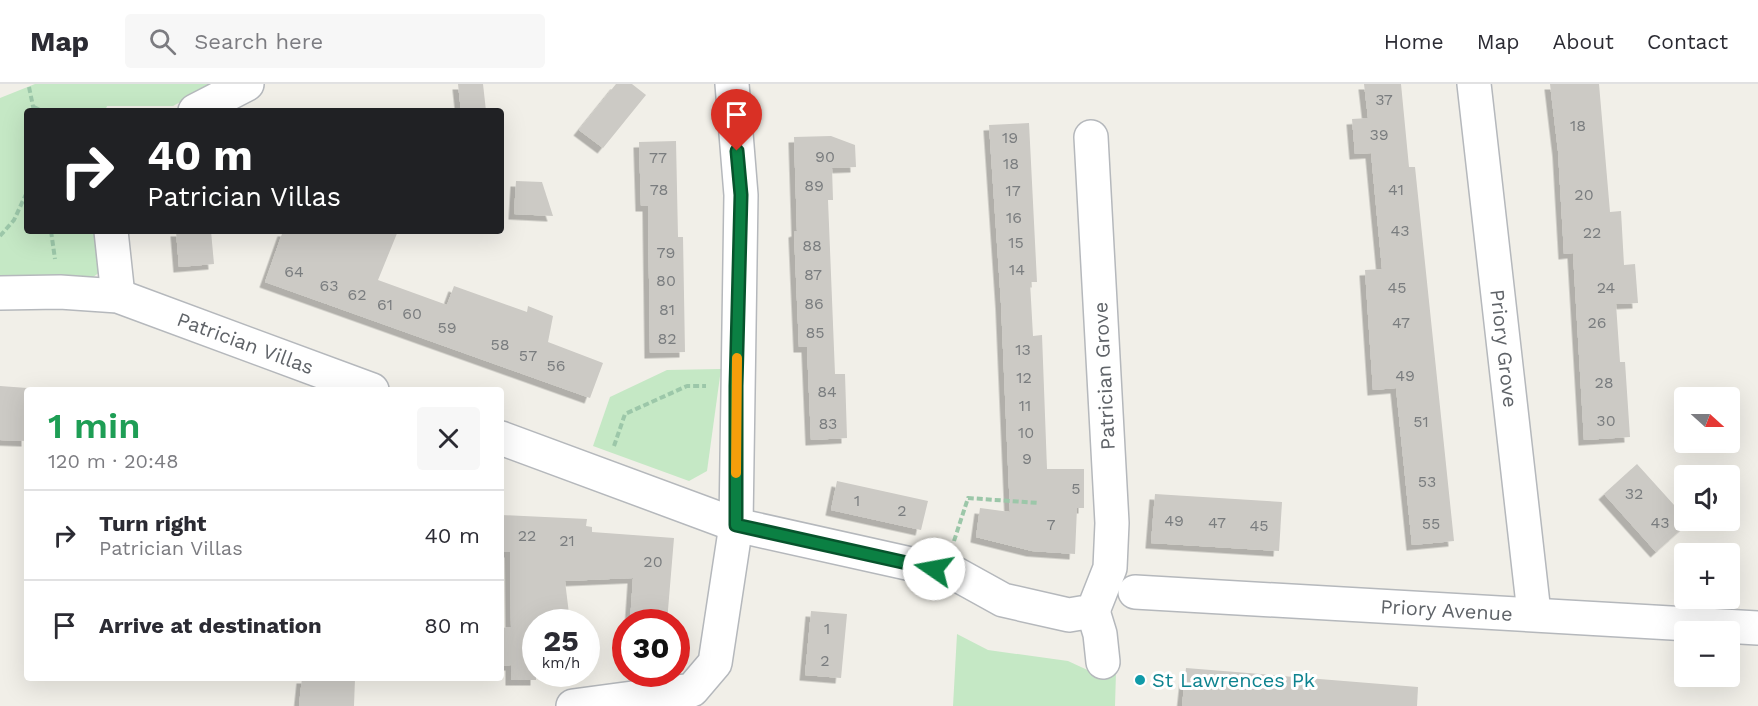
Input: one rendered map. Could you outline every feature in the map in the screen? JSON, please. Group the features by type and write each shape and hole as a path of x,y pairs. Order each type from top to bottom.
{"street":[{"path":"201,108 247,84"},
{"path":"573,706 692,690 715,663 736,525 736,386 741,195 732,84"},
{"name":"Priory Grove","path":"1474,84 1534,613"},
{"name":"Patrician Grove","path":"1091,138 1112,523 1110,568 1093,611"},
{"path":"111,234 118,296"},
{"name":"Patrician Villas","path":"0,293 60,292 118,296 364,387"},
{"path":"504,439 736,525 956,574 1003,600 1069,615 1093,611 1100,634 1103,662"},
{"name":"Priory Avenue","path":"1135,592 1534,613 1758,628"}],"path":[{"path":"29,87 34,108"},
{"path":"0,236 14,220 24,198"},
{"path":"603,475 625,414 687,386 736,386"},
{"path":"954,536 968,498 1039,503"}],"green space":[{"path":"35,84 214,84 173,106 24,108 24,234 102,234 100,272 89,280 0,280 0,98"},
{"path":"721,369 707,471 689,481 593,446 610,397 667,370"},
{"path":"957,634 988,650 1068,661 1094,673 1116,672 1115,706 953,706"}],"building":[{"path":"458,84 483,84 486,108 461,108"},
{"path":"616,84 632,84 646,95 603,148 579,130"},
{"path":"1364,84 1401,84 1409,167 1415,167 1454,541 1412,545 1396,388 1373,390 1365,270 1382,269 1371,153 1355,154 1352,119 1368,118"},
{"path":"1550,84 1599,84 1610,212 1621,211 1624,265 1635,264 1638,303 1616,304 1620,362 1625,362 1630,437 1584,440 1573,253 1564,254 1558,151"},
{"path":"1029,123 1037,282 1030,282 1033,336 1042,335 1047,469 1084,469 1084,508 1077,508 1075,554 1032,551 976,537 980,508 1010,512 1001,303 989,125"},
{"path":"831,136 855,145 856,167 832,168 833,200 828,200 835,374 845,374 847,438 811,440 807,347 799,347 794,232 797,231 794,137"},
{"path":"676,141 678,237 683,237 685,352 650,353 648,206 641,206 639,142"},
{"path":"516,181 542,182 553,216 514,214"},
{"path":"176,234 211,234 214,264 179,267"},
{"path":"282,234 397,234 378,280 447,305 454,286 527,312 528,306 553,316 548,342 603,363 590,398 265,282"},
{"path":"0,386 24,388 24,441 0,440"},
{"path":"1637,464 1674,505 1674,531 1679,531 1656,552 1604,494"},
{"path":"837,481 928,501 921,530 831,510"},
{"path":"1155,494 1282,502 1279,551 1151,543"},
{"path":"504,515 587,519 586,526 592,527 592,532 674,538 668,609 631,609 633,578 565,581 568,609 522,609 522,680 511,680 511,665 504,666 504,628 511,627 510,552 504,552"},
{"path":"811,611 847,614 841,678 805,675"},
{"path":"1186,668 1418,687 1417,706 1182,706"},
{"path":"302,681 355,681 354,706 299,706"}],"slow traffic":[{"path":"736,473 737,358"}],"place":[{"name":"St Lawrences Pk","path":"1140,680"}],"route":[{"path":"737,151 741,195 736,386 736,525 934,569"}]}
